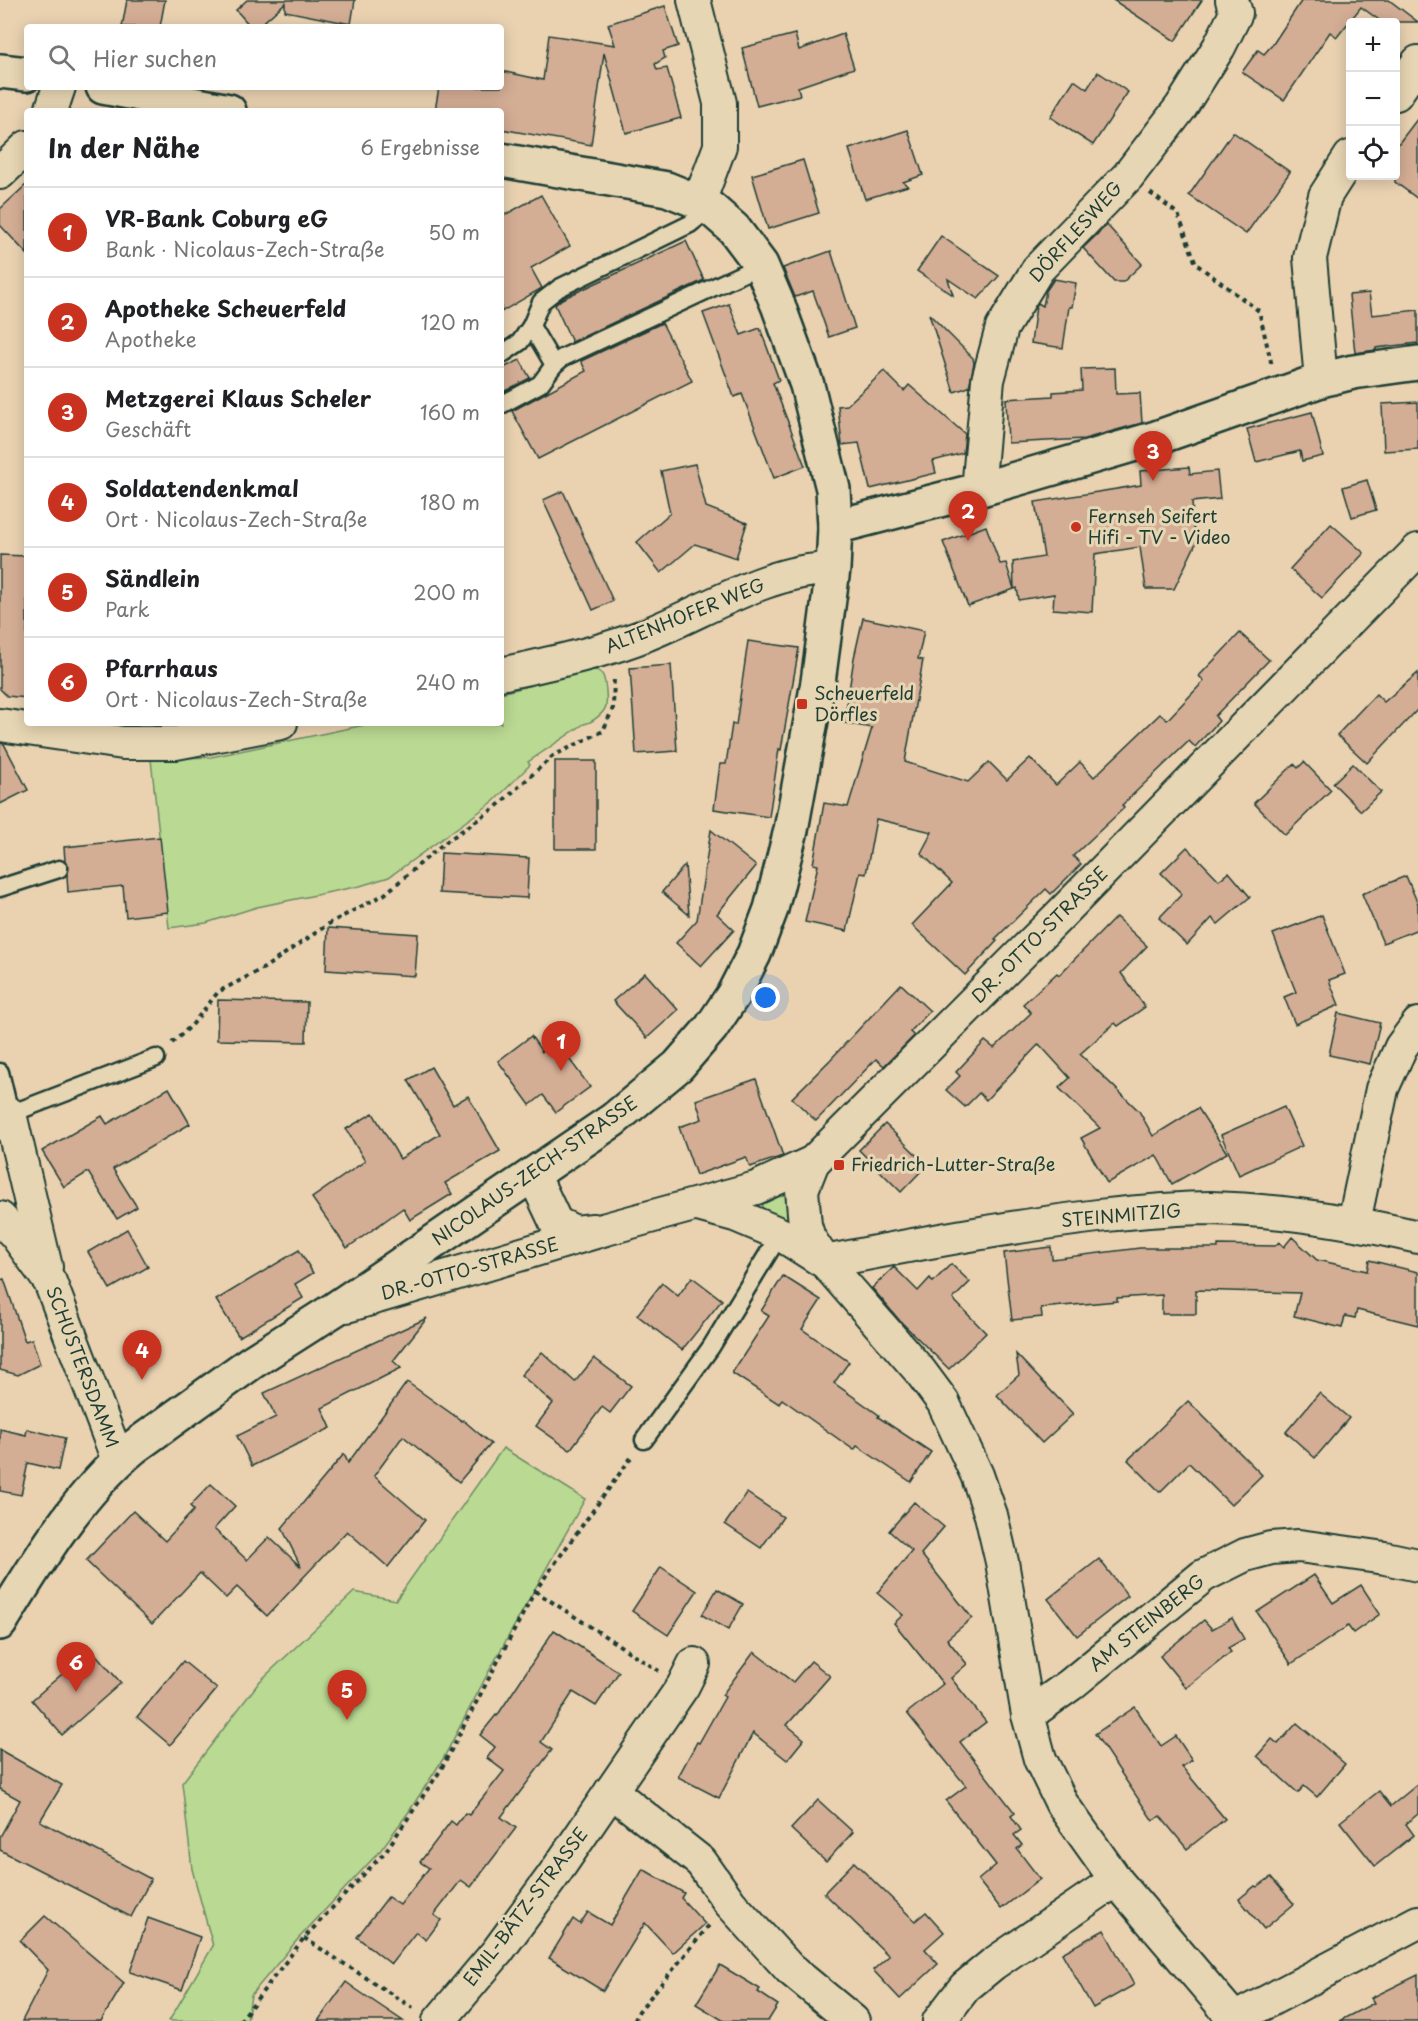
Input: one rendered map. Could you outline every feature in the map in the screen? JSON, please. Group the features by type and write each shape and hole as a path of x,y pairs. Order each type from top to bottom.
{"street":[{"path":"694,0 720,103 720,146 705,205"},
{"name":"DÖRFLESWEG","path":"978,490 988,380 1002,328 1038,269 1128,176 1181,107 1236,13 1232,0"},
{"path":"1400,87 1418,62"},
{"path":"0,71 24,74"},
{"path":"52,108 58,90"},
{"path":"119,90 214,108"},
{"path":"0,172 24,150"},
{"name":"NICOLAUS-ZECH-STRASSE","path":"0,1623 25,1582 87,1493 118,1460 152,1432 252,1362 335,1309 614,1120 678,1066 711,1028 733,995 754,954 771,909 791,830 818,682 833,569 835,527 833,489 807,385 761,266 734,229 705,205 667,189 504,161"},
{"path":"1321,380 1310,258 1325,196 1346,163"},
{"path":"835,527 978,490 1156,438 1321,380 1353,372 1418,363"},
{"name":"DR.-OTTO-STRASSE","path":"335,1309 606,1229 756,1188 813,1162 1061,914 1418,550"},
{"name":"ALTENHOFER WEG","path":"504,673 587,654 636,639 764,582 806,571 833,569"},
{"path":"0,725 123,743 176,743 265,726"},
{"path":"1354,1222 1382,1089 1401,1047 1418,1024"},
{"path":"10,1114 50,1282"},
{"path":"813,1162 802,1190 805,1225 809,1238 825,1262 920,1371 943,1402 977,1475 991,1515 1002,1562 1028,1715 1040,1759 1062,1804 1116,1880 1235,2020 1418,1922"},
{"name":"DR.-OTTO-STRASSE","path":"533,1174 551,1214 560,1226 575,1232 606,1229"},
{"path":"697,1205 735,1215 780,1234 825,1262"},
{"name":"STEINMITZIG","path":"825,1262 1058,1221 1128,1213 1210,1208 1260,1211 1354,1222 1418,1237"},
{"name":"SCHUSTERSDAMM","path":"0,1218 16,1234 50,1282 118,1460"},
{"name":"AM STEINBERG","path":"1028,1715 1070,1685 1203,1576 1245,1555 1271,1548 1299,1546 1418,1565"},
{"name":"EMIL-BÄTZ-STRASSE","path":"427,2015 497,1952 683,1686 694,1664"},
{"path":"610,1791 701,1862 730,1903 790,1969 854,2021"},
{"path":"939,2021 965,1988 993,1964 1116,1880"}],"lane":[{"path":"504,353 520,342 531,326 541,302 559,288 690,225 705,205"},
{"path":"504,403 540,384 554,364 562,358 761,266"},
{"path":"531,326 554,364"},
{"path":"0,888 59,869"},
{"path":"0,1072 10,1114 156,1058"},
{"path":"644,1440 711,1347 780,1234"}],"path":[{"path":"1128,176 1178,214 1196,264 1259,311 1278,395"},
{"path":"156,1058 192,1025 218,992 264,968 330,923 385,894 443,844 496,807 553,756 603,731 613,708 613,646"},
{"path":"240,2021 304,1938 385,1852 440,1771 535,1591 644,1440"},
{"path":"535,1591 659,1671 676,1672 694,1664"},
{"path":"634,2021 639,2010 696,1940 730,1903"},
{"path":"304,1938 427,2015"}],"green space":[{"path":"596,670 603,675 606,706 594,720 584,724 528,762 530,765 494,801 389,877 360,886 257,907 206,923 169,928 151,759 211,757 360,726 504,726 504,692"},
{"path":"789,1190 793,1213 789,1220 762,1208 763,1203"},
{"path":"503,1448 585,1499 443,1759 380,1851 298,1939 251,1995 247,2021 169,2021 213,1946 192,1869 182,1783 260,1681 354,1592 396,1600"}],"building":[{"path":"127,0 165,0 161,24 123,24"},
{"path":"247,0 355,0 351,24 285,11 285,3 261,24 248,24 236,10"},
{"path":"1113,0 1202,0 1175,41"},
{"path":"1302,0 1389,0 1418,22 1400,22 1400,18 1376,18 1361,7 1352,18 1346,18 1346,26 1337,37 1330,32 1284,100 1242,72 1258,50 1264,54"},
{"path":"665,6 678,46 663,51 665,58 655,64 657,70 667,68 681,118 626,133 604,53 591,145 504,130 504,108 436,108 438,90 504,90 504,72 543,80 549,35 615,45 608,24"},
{"path":"795,34 799,50 843,34 854,68 798,87 800,95 757,106 742,48"},
{"path":"1098,72 1128,92 1093,145 1050,117 1074,80 1087,89"},
{"path":"1418,118 1418,199 1395,182 1395,180 1400,180 1400,141"},
{"path":"908,130 923,175 903,182 908,186 865,199 849,149"},
{"path":"1233,132 1290,172 1246,234 1189,195"},
{"path":"803,160 819,213 768,229 752,175"},
{"path":"24,187 24,251 0,225 0,209"},
{"path":"541,195 570,246 531,268 542,288 504,310 504,215"},
{"path":"1107,225 1142,264 1123,282 1114,282 1083,248"},
{"path":"941,236 999,276 978,299 948,279 953,295 917,271"},
{"path":"686,241 704,280 572,342 555,305 562,299"},
{"path":"831,251 855,328 829,337 813,291 795,297 783,268"},
{"path":"1054,279 1076,283 1072,307 1069,307 1063,348 1031,343 1036,306 1038,303 1043,306 1046,291"},
{"path":"1369,293 1372,315 1418,310 1418,343 1355,353 1349,295"},
{"path":"729,304 741,335 760,328 779,380 773,383 805,466 774,478 742,394 734,397 703,313"},
{"path":"929,314 973,358 969,387 954,392"},
{"path":"662,323 692,381 538,459 512,411 586,371 581,361"},
{"path":"520,360 530,378 504,391 504,368"},
{"path":"1115,368 1116,394 1140,393 1142,423 1084,439 1008,443 1006,399 1053,396 1053,392 1082,390 1081,369"},
{"path":"884,371 904,391 909,385 965,434 963,453 933,461 936,473 870,489 859,443 842,445 838,406 847,405"},
{"path":"1418,402 1418,449 1384,451 1382,404"},
{"path":"1312,412 1323,456 1302,461 1300,451 1256,462 1247,429"},
{"path":"695,464 706,507 747,523 736,558 695,544 661,573 637,542 670,513 661,471"},
{"path":"1189,467 1190,474 1217,471 1220,499 1192,502 1194,531 1199,537 1174,589 1146,589 1140,547 1095,554 1092,612 1053,609 1054,594 1019,600 1017,588 1014,589 1013,562 1044,557 1035,502 1141,485 1140,471"},
{"path":"1367,480 1376,510 1352,517 1343,487"},
{"path":"563,491 613,601 593,610 543,500"},
{"path":"1331,524 1364,553 1322,598 1290,569"},
{"path":"986,526 1000,564 1006,563 1014,589 968,606 943,542"},
{"path":"0,555 24,556 24,698 7,696 0,689"},
{"path":"863,618 924,631 918,659 923,660 905,762 968,782 989,762 1007,780 1030,758 1056,785 1080,762 1094,777 1160,714 1167,720 1204,681 1199,676 1240,633 1269,660 1215,716 1219,721 1195,747 1189,741 1122,805 1124,808 1073,856 1081,864 1051,894 1046,889 995,939 997,941 965,975 912,925 952,883 921,853 932,832 876,819 866,874 860,873 847,931 805,922 818,865 813,864 824,803 848,807 872,728 844,723"},
{"path":"748,641 799,648 781,750 779,749 769,817 714,809 720,764 726,764 732,724 736,725"},
{"path":"671,665 677,751 636,754 630,668"},
{"path":"1418,673 1418,709 1367,763 1337,735 1376,694 1384,702"},
{"path":"0,743 4,744 28,790 0,804"},
{"path":"555,761 596,761 596,849 555,849"},
{"path":"1304,762 1331,790 1285,835 1254,803 1294,764 1298,768"},
{"path":"1353,764 1381,792 1361,811 1333,783"},
{"path":"711,830 756,866 717,914 734,930 701,966 676,943 697,920"},
{"path":"160,837 168,912 126,917 123,886 68,892 69,866 65,861 64,847"},
{"path":"1187,847 1219,880 1229,872 1250,897 1218,924 1212,918 1187,945 1159,918 1182,894 1161,873"},
{"path":"441,853 529,858 527,898 439,893"},
{"path":"685,865 689,915 662,892"},
{"path":"1406,876 1418,904 1418,929 1383,943 1362,894"},
{"path":"1322,915 1345,974 1329,980 1339,1005 1295,1024 1284,997 1296,992 1273,934"},
{"path":"1116,917 1147,946 1121,973 1145,1007 1118,1026 1115,1023 1080,1054 1139,1111 1153,1136 1198,1108 1227,1153 1172,1184 1156,1155 1107,1183 1081,1138 1100,1128 1059,1088 1070,1078 1039,1044 986,1100 979,1093 965,1107 946,1090 960,1076 956,1072 985,1041 994,1048 1031,1013 1023,1004 1057,973 1059,975"},
{"path":"328,928 418,934 415,976 326,970"},
{"path":"645,973 678,1010 647,1038 613,1001"},
{"path":"901,984 930,1011 910,1032 914,1036 884,1066 876,1059 816,1121 792,1098"},
{"path":"218,1000 307,1002 306,1042 217,1040"},
{"path":"1338,1013 1380,1023 1370,1064 1329,1055"},
{"path":"531,1036 542,1052 556,1041 590,1087 556,1112 543,1095 530,1105 498,1061"},
{"path":"431,1067 453,1105 468,1096 500,1151 445,1183 452,1194 410,1220 403,1208 347,1248 312,1198 365,1161 346,1129 373,1113 400,1159 440,1134 408,1080"},
{"path":"756,1079 783,1156 750,1167 746,1157 696,1175 679,1127 702,1119 696,1100"},
{"path":"169,1088 190,1124 113,1169 137,1207 117,1219 88,1172 64,1187 42,1151 102,1116 107,1124"},
{"path":"1284,1107 1302,1146 1239,1175 1221,1135"},
{"path":"885,1124 927,1165 901,1192 859,1150"},
{"path":"127,1229 148,1267 110,1289 88,1252"},
{"path":"1292,1237 1317,1260 1367,1271 1369,1260 1418,1272 1418,1325 1357,1310 1355,1318 1345,1316 1342,1328 1294,1316 1300,1293 1196,1290 1196,1314 1162,1314 1162,1295 1117,1298 1117,1301 1041,1308 1042,1317 1012,1320 1004,1253 1051,1247 1052,1259 1140,1248 1218,1248 1218,1245 1275,1246 1279,1242 1284,1247"},
{"path":"299,1250 313,1273 295,1284 303,1298 239,1337 216,1300"},
{"path":"951,1264 970,1282 953,1299 986,1333 949,1369 900,1321 872,1288 894,1267 918,1291 930,1278 933,1282"},
{"path":"783,1276 821,1300 802,1329 849,1362 834,1383 879,1415 878,1417 931,1452 911,1482 857,1446 854,1450 782,1399 779,1404 732,1373 769,1316 761,1311"},
{"path":"692,1277 722,1300 682,1350 637,1315 662,1283 678,1296"},
{"path":"4,1279 25,1341 32,1339 40,1364 18,1375 0,1370 0,1280"},
{"path":"427,1318 393,1361 401,1368 322,1408 331,1428 252,1466 237,1436 276,1417 264,1393"},
{"path":"542,1352 575,1382 594,1358 631,1386 610,1413 602,1407 570,1450 536,1426 553,1403 521,1375"},
{"path":"1016,1354 1073,1414 1042,1443 997,1395 1019,1375"},
{"path":"407,1382 463,1420 491,1444 459,1482 403,1436 374,1476 425,1520 388,1567 347,1531 267,1616 237,1587 226,1598 200,1573 152,1624 86,1561 133,1511 165,1541 194,1510 190,1506 211,1484 235,1506 214,1529 247,1560 269,1537 301,1567 282,1528 344,1454 348,1463"},
{"path":"1319,1393 1349,1418 1315,1458 1286,1432"},
{"path":"1188,1401 1262,1475 1231,1505 1189,1463 1160,1492 1128,1460"},
{"path":"0,1429 26,1435 27,1429 65,1438 58,1470 28,1463 21,1495 0,1491"},
{"path":"747,1493 783,1517 761,1548 725,1524"},
{"path":"914,1502 944,1527 921,1554 972,1618 947,1639 967,1664 951,1678 986,1722 960,1742 1015,1813 1011,1816 1021,1830 1014,1835 1022,1845 1017,1849 1040,1879 1001,1909 978,1880 996,1865 946,1801 966,1786 907,1713 943,1684 894,1623 903,1615 877,1593 912,1551 889,1531"},
{"path":"1099,1559 1128,1596 1077,1636 1048,1599"},
{"path":"661,1567 697,1591 668,1635 632,1611"},
{"path":"1314,1575 1333,1603 1361,1585 1380,1614 1353,1633 1348,1626 1291,1664 1257,1612"},
{"path":"717,1589 743,1604 728,1630 702,1615"},
{"path":"1232,1618 1244,1639 1228,1648 1231,1652 1186,1688 1160,1656 1204,1620 1212,1629"},
{"path":"554,1630 619,1672 596,1706 573,1692 541,1742 552,1750 501,1817 516,1828 471,1887 461,1880 434,1915 441,1920 426,1940 416,1932 391,1964 357,1937 388,1897 400,1905 429,1868 420,1862 451,1821 456,1825 465,1813 469,1815 504,1771 487,1758 495,1747 480,1735 497,1716"},
{"path":"91,1649 121,1683 62,1735 32,1700"},
{"path":"754,1652 793,1682 811,1661 830,1676 787,1725 804,1739 787,1760 753,1733 719,1798 678,1777 725,1697 722,1695"},
{"path":"183,1661 217,1689 170,1745 137,1717"},
{"path":"1135,1707 1161,1746 1176,1736 1192,1760 1182,1767 1225,1819 1187,1849 1160,1816 1153,1821 1095,1734"},
{"path":"1297,1723 1345,1764 1317,1797 1304,1786 1298,1793 1257,1756 1272,1739 1278,1744"},
{"path":"0,1750 62,1785 40,1821 151,1879 131,1917 0,1850 0,1837 20,1800 0,1789"},
{"path":"1418,1784 1418,1814 1406,1824 1414,1835 1375,1866 1340,1822 1379,1791 1391,1806"},
{"path":"818,1800 853,1832 826,1862 791,1829"},
{"path":"854,1862 915,1921 926,1912 944,1932 925,1949 938,1964 900,1999 873,1970 889,1956 824,1893"},
{"path":"643,1869 684,1893 681,1898 705,1924 673,1953 645,1923 603,1991 549,1958 573,1919 580,1924 588,1912 610,1925"},
{"path":"1271,1877 1294,1904 1264,1929 1239,1899"},
{"path":"45,1916 124,1983 101,2021 22,2021 48,1970 20,1941"},
{"path":"148,1918 200,1937 182,1990 130,1972"},
{"path":"1104,1930 1134,1985 1093,2008 1062,1953"},
{"path":"720,1965 760,1989 758,1992 778,2005 768,2021 724,2021 696,2004"},
{"path":"1418,1975 1418,2021 1339,2021 1374,2003 1371,1998"},
{"path":"346,1982 357,1990 403,2021 318,2021"}],"place":[{"name":"Metzgerei Klaus Scheler","path":"1153,481"},
{"name":"Fernseh Seifert Hifi - TV - Video","path":"1076,527"},
{"name":"Apotheke Scheuerfeld","path":"968,541"},
{"name":"Scheuerfeld Dörfles","path":"802,704"},
{"name":"VR-Bank Coburg eG","path":"561,1071"},
{"name":"Friedrich-Lutter-Straße","path":"839,1165"},
{"name":"Soldatendenkmal","path":"142,1380"},
{"name":"Pfarrhaus","path":"76,1692"},
{"name":"Sändlein","path":"347,1720"}]}
